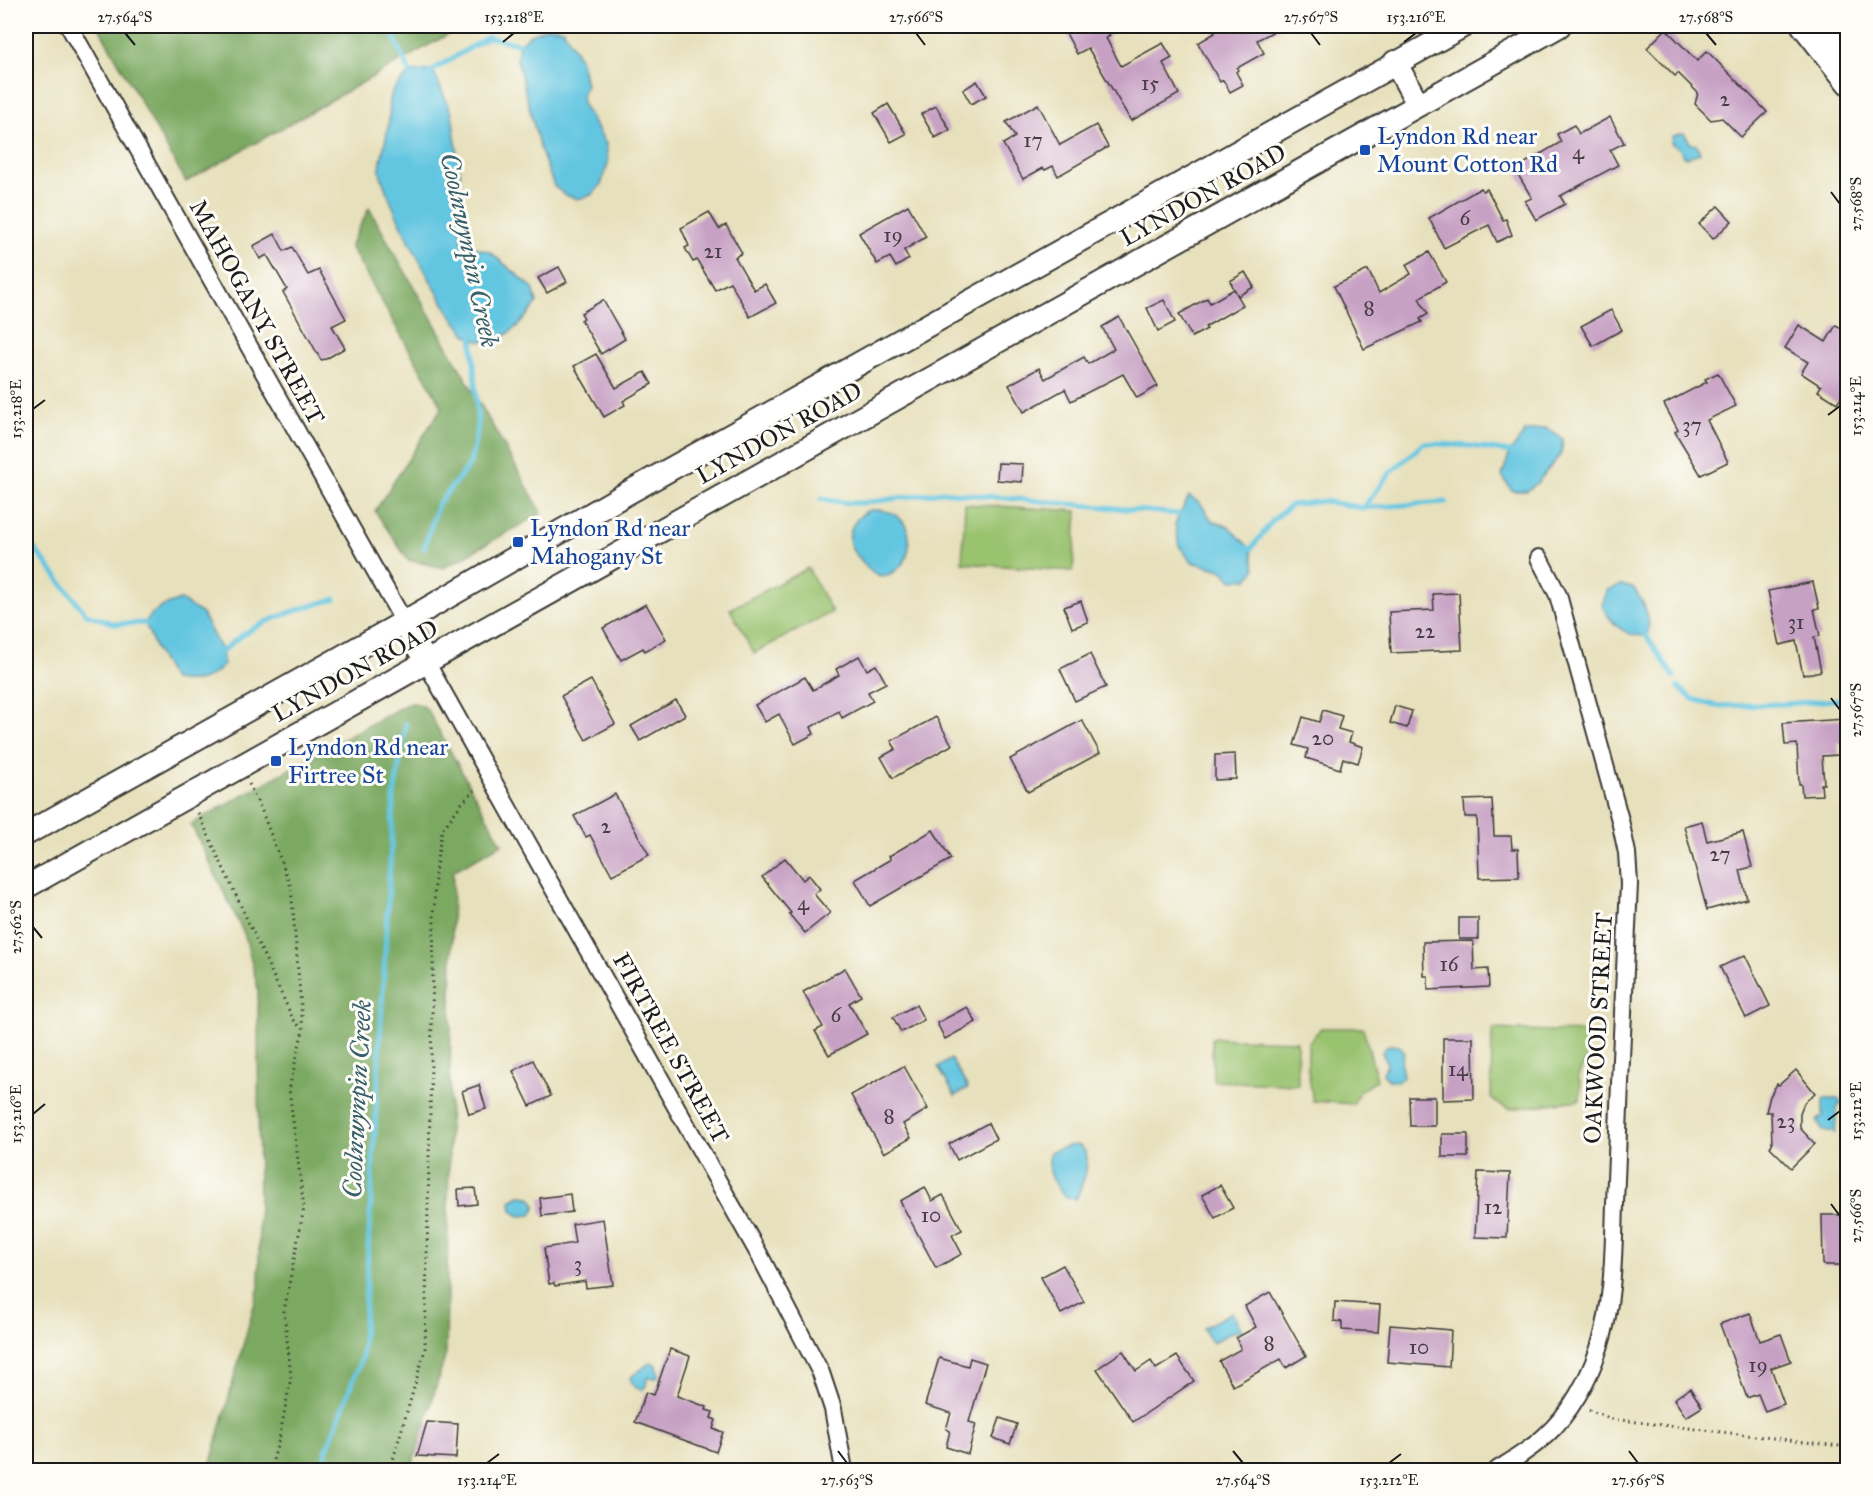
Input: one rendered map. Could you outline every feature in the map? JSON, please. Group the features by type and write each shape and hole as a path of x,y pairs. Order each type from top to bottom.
{"highway":[{"path":"1819,26 1848,65"}],"main road":[{"name":"LYNDON ROAD","path":"26,834 404,622 624,495 1463,26"},
{"name":"LYNDON ROAD","path":"26,887 1559,26"},
{"path":"1803,26 1848,83"},
{"path":"1395,62 1418,104"},
{"path":"404,622 426,662"}],"street":[{"name":"MAHOGANY STREET","path":"69,26 404,622"},
{"name":"OAKWOOD STREET","path":"1497,1470 1546,1436 1572,1403 1599,1348 1608,1316 1629,884 1627,852 1620,820 1558,596 1539,558"},
{"name":"FIRTREE STREET","path":"426,662 749,1236 805,1340 821,1373 833,1409 844,1470"}],"path":[{"path":"240,766 261,809 291,887 303,1030 289,1089 304,1208 284,1311 291,1377 279,1440 270,1470"},
{"path":"390,1470 425,1350 435,873 442,830 462,803 490,776"},
{"path":"189,795 293,1018 303,1030"},
{"path":"1572,1403 1612,1419 1848,1447"}],"green space":[{"path":"98,26 463,26 186,182"},
{"path":"369,208 542,513 444,568 408,560 375,511 442,407 350,246"},
{"path":"965,504 1077,511 1073,571 962,563"},
{"path":"808,568 832,612 754,653 730,609"},
{"path":"413,703 422,705 428,711 502,844 453,871 446,1354 411,1470 209,1470 259,1287 258,989 245,936 191,824 405,705"},
{"path":"1321,1028 1363,1028 1377,1080 1359,1092 1353,1104 1313,1101 1308,1070 1308,1043"},
{"path":"1492,1029 1586,1032 1586,1060 1578,1076 1581,1086 1580,1100 1510,1109 1496,1103 1491,1097"},
{"path":"1212,1038 1297,1041 1298,1085 1213,1081"}],"water":[{"path":"548,27 563,29 581,61 586,85 582,93 582,103 606,144 608,163 601,185 591,195 578,199 565,195 554,186 540,149 517,59 519,44 531,34"},
{"path":"433,70 452,114 460,172 459,224 463,244 490,252 533,288 537,303 511,332 494,340 474,340 451,315 405,232 383,183 380,169 392,92 411,72"},
{"path":"1684,133 1691,144 1697,145 1700,153 1688,157 1683,156 1680,149 1671,143 1672,136"},
{"path":"1546,428 1563,439 1561,454 1538,482 1527,491 1512,491 1502,476 1510,452 1525,432"},
{"path":"1189,496 1201,504 1212,521 1228,526 1251,549 1255,569 1248,579 1233,580 1221,570 1192,562 1179,546 1175,524"},
{"path":"869,510 879,510 895,515 906,526 908,533 908,552 903,563 895,571 883,576 871,571 854,552 850,543 850,531 856,521"},
{"path":"1621,585 1633,587 1643,604 1649,622 1647,636 1632,634 1620,628 1610,619 1602,606 1607,590"},
{"path":"181,600 202,614 222,652 224,665 212,675 201,680 173,680 156,650 145,623 160,608"},
{"path":"1386,1046 1399,1046 1404,1052 1401,1064 1403,1077 1398,1081 1389,1080 1383,1074 1387,1064 1382,1052"},
{"path":"951,1059 968,1088 955,1096 938,1067"},
{"path":"1823,1099 1838,1099 1841,1103 1837,1108 1835,1133 1823,1131 1817,1121 1823,1115"},
{"path":"1078,1145 1087,1156 1085,1175 1076,1199 1066,1198 1050,1172 1050,1152"},
{"path":"520,1196 530,1197 535,1203 535,1209 531,1215 520,1216 512,1211 511,1201"},
{"path":"1232,1312 1242,1330 1237,1333 1235,1330 1212,1343 1203,1328"},
{"path":"651,1362 655,1364 659,1375 656,1378 647,1378 646,1386 642,1390 634,1387 630,1378"}],"building":[{"path":"1078,26 1104,26 1110,36 1106,38 1121,66 1163,43 1172,58 1163,63 1179,94 1131,121 1088,48 1077,54 1066,33"},
{"path":"1211,26 1284,26 1257,40 1264,53 1237,68 1236,72 1243,85 1230,92 1223,80 1220,82 1198,43 1215,33"},
{"path":"1666,29 1697,61 1707,51 1767,112 1741,137 1722,118 1711,120 1695,104 1698,93 1678,73 1675,76 1647,48"},
{"path":"977,81 986,96 971,104 963,90"},
{"path":"888,104 906,134 891,142 874,113"},
{"path":"1038,104 1060,145 1096,125 1108,147 1058,176 1053,166 1045,170 1043,168 1023,179 1003,144 1015,137 1006,122"},
{"path":"936,106 950,130 935,138 921,114"},
{"path":"1610,117 1624,143 1610,150 1618,165 1560,196 1565,204 1536,220 1525,201 1532,198 1517,173 1520,166 1561,142 1557,134 1574,125 1579,134"},
{"path":"1481,188 1483,191 1487,189 1503,220 1506,219 1512,235 1497,242 1489,225 1444,248 1429,218"},
{"path":"908,205 926,237 904,250 909,259 896,267 890,257 877,264 859,233"},
{"path":"1718,206 1732,221 1713,239 1699,224"},
{"path":"709,212 719,229 726,225 742,253 735,257 754,290 765,284 776,303 750,317 730,282 715,290 697,260 693,262 685,248 689,246 681,228"},
{"path":"275,234 284,251 292,247 308,275 319,270 346,319 332,326 345,348 326,359 321,360 283,292 287,289 267,255 260,259 253,246"},
{"path":"1429,252 1446,282 1419,298 1428,314 1420,319 1422,322 1364,349 1334,286 1368,270 1379,293 1411,274 1406,265"},
{"path":"559,267 567,282 547,293 538,278"},
{"path":"1245,272 1254,287 1238,296 1230,281"},
{"path":"1234,289 1243,305 1192,337 1179,314 1207,298 1210,303"},
{"path":"603,300 625,339 601,354 581,320 584,318 581,313"},
{"path":"1164,300 1175,322 1158,331 1147,308"},
{"path":"1611,310 1622,330 1593,346 1581,326"},
{"path":"1119,317 1158,386 1137,398 1123,374 1071,401 1065,389 1024,412 1009,385 1039,368 1045,379 1084,357 1088,364 1114,349 1102,327"},
{"path":"1799,325 1826,342 1836,325 1848,332 1848,386 1837,403 1818,391 1821,386 1801,373 1808,362 1785,348"},
{"path":"596,354 616,388 645,372 652,384 623,401 625,405 604,417 574,366"},
{"path":"1718,373 1736,406 1707,420 1728,462 1701,475 1675,432 1678,430 1664,404 1707,382 1705,379"},
{"path":"998,463 1023,464 1022,482 997,480"},
{"path":"1813,582 1819,608 1814,609 1820,636 1814,637 1821,671 1803,675 1796,641 1780,645 1768,591"},
{"path":"1459,593 1462,650 1391,653 1389,612 1434,610 1433,594"},
{"path":"1081,601 1088,622 1072,628 1064,607"},
{"path":"646,604 666,639 645,651 643,648 621,660 603,628"},
{"path":"1090,654 1106,687 1075,701 1060,669"},
{"path":"859,656 867,670 876,665 886,683 868,692 873,701 842,718 839,711 811,727 814,734 795,744 779,714 765,722 755,705 805,677 813,690 839,675 836,669"},
{"path":"591,680 615,724 586,740 561,696"},
{"path":"676,700 685,715 640,741 631,726"},
{"path":"1395,706 1412,711 1407,728 1390,723"},
{"path":"1323,710 1342,716 1338,729 1352,733 1349,742 1363,747 1358,763 1343,758 1340,769 1306,758 1308,749 1294,745 1303,717 1319,722"},
{"path":"936,717 952,745 893,778 881,757 896,749 891,741"},
{"path":"1846,719 1847,742 1838,743 1839,755 1822,756 1824,784 1821,784 1822,795 1802,796 1801,784 1799,784 1797,744 1785,745 1783,723"},
{"path":"1082,720 1100,753 1028,792 1010,759"},
{"path":"1235,754 1236,779 1215,780 1215,755"},
{"path":"615,794 649,855 612,875 590,835 586,837 574,816"},
{"path":"1492,799 1494,836 1511,836 1512,849 1518,849 1519,877 1479,878 1477,817 1465,817 1464,800"},
{"path":"1702,821 1707,841 1743,832 1752,867 1740,870 1747,899 1707,910 1684,826"},
{"path":"933,830 951,859 870,906 855,880 891,859 889,856"},
{"path":"785,858 803,880 809,875 820,889 814,894 830,913 805,933 762,877"},
{"path":"1459,918 1478,918 1478,939 1459,939"},
{"path":"1473,941 1474,970 1488,969 1489,987 1428,990 1428,976 1424,976 1423,942"},
{"path":"1745,955 1770,1006 1746,1018 1720,967"},
{"path":"845,968 861,996 849,1003 867,1034 829,1055 815,1031 823,1027 803,992"},
{"path":"916,1005 924,1020 901,1032 893,1017"},
{"path":"967,1007 976,1022 945,1039 937,1023"},
{"path":"1443,1038 1473,1038 1474,1099 1443,1100"},
{"path":"533,1060 551,1096 530,1106 513,1071"},
{"path":"904,1066 928,1109 903,1124 911,1138 884,1153 851,1095"},
{"path":"1796,1070 1815,1093 1804,1103 1800,1113 1800,1128 1815,1144 1791,1168 1770,1147 1772,1144 1771,1112 1766,1112 1770,1096 1777,1084 1779,1085"},
{"path":"479,1085 486,1109 469,1114 462,1091"},
{"path":"1409,1097 1435,1097 1435,1126 1410,1126"},
{"path":"988,1123 996,1139 957,1160 949,1144"},
{"path":"1442,1134 1468,1134 1468,1157 1442,1157"},
{"path":"1478,1172 1510,1173 1507,1238 1475,1237"},
{"path":"1220,1185 1233,1208 1215,1218 1202,1195"},
{"path":"925,1187 932,1201 943,1195 962,1230 952,1235 962,1254 936,1268 900,1201"},
{"path":"475,1188 477,1204 459,1206 458,1189"},
{"path":"570,1194 572,1212 542,1216 540,1198"},
{"path":"1822,1215 1848,1215 1848,1265 1823,1265"},
{"path":"603,1219 613,1285 586,1288 585,1281 555,1286 554,1283 549,1284 544,1248 575,1243 572,1224"},
{"path":"1063,1265 1084,1302 1061,1314 1041,1277"},
{"path":"1270,1292 1306,1356 1286,1368 1281,1359 1233,1386 1219,1361 1241,1349 1236,1338 1256,1327 1245,1306"},
{"path":"1335,1302 1380,1305 1378,1332 1342,1330 1342,1322 1334,1321"},
{"path":"1750,1313 1760,1341 1781,1334 1791,1361 1771,1368 1784,1404 1765,1411 1758,1394 1747,1398 1720,1324"},
{"path":"1390,1325 1451,1330 1449,1367 1387,1362"},
{"path":"670,1349 690,1356 677,1396 707,1407 706,1410 713,1412 711,1418 716,1420 713,1429 723,1432 716,1452 635,1422 646,1392 654,1395"},
{"path":"1123,1351 1136,1371 1151,1361 1156,1369 1177,1356 1194,1381 1133,1422 1097,1369"},
{"path":"939,1358 968,1366 970,1358 986,1363 969,1422 976,1424 968,1454 946,1447 950,1431 946,1429 951,1413 925,1405"},
{"path":"1690,1388 1702,1407 1686,1417 1674,1399"},
{"path":"1000,1418 1017,1424 1010,1444 993,1438"},
{"path":"427,1422 458,1424 456,1458 417,1456"}],"waterway":[{"name":"Coolnwynpin Creek","path":"389,26 413,79"},
{"path":"428,75 488,37 519,44"},
{"name":"Coolnwynpin Creek","path":"424,548 438,504 470,464 478,427 472,336"},
{"path":"1363,508 1390,473 1424,443 1470,446 1510,452"},
{"path":"821,499 863,503 942,492 1179,514 1182,517"},
{"path":"1246,547 1251,549 1273,520 1291,505 1324,501 1363,508 1446,502"},
{"path":"26,538 86,614 115,624 145,623 150,625"},
{"path":"215,650 222,652 246,633 274,618 335,599"},
{"path":"1643,631 1674,677"},
{"path":"1678,687 1693,699 1716,706 1848,699"},
{"name":"Coolnwynpin Creek","path":"324,1470 326,1452 362,1357 394,795 406,724"}],"place":[{"name":"Lyndon Rd near Mount Cotton Rd","path":"1365,150"},
{"name":"Lyndon Rd near Mahogany St","path":"518,542"},
{"name":"Lyndon Rd near Firtree St","path":"276,761"}]}
